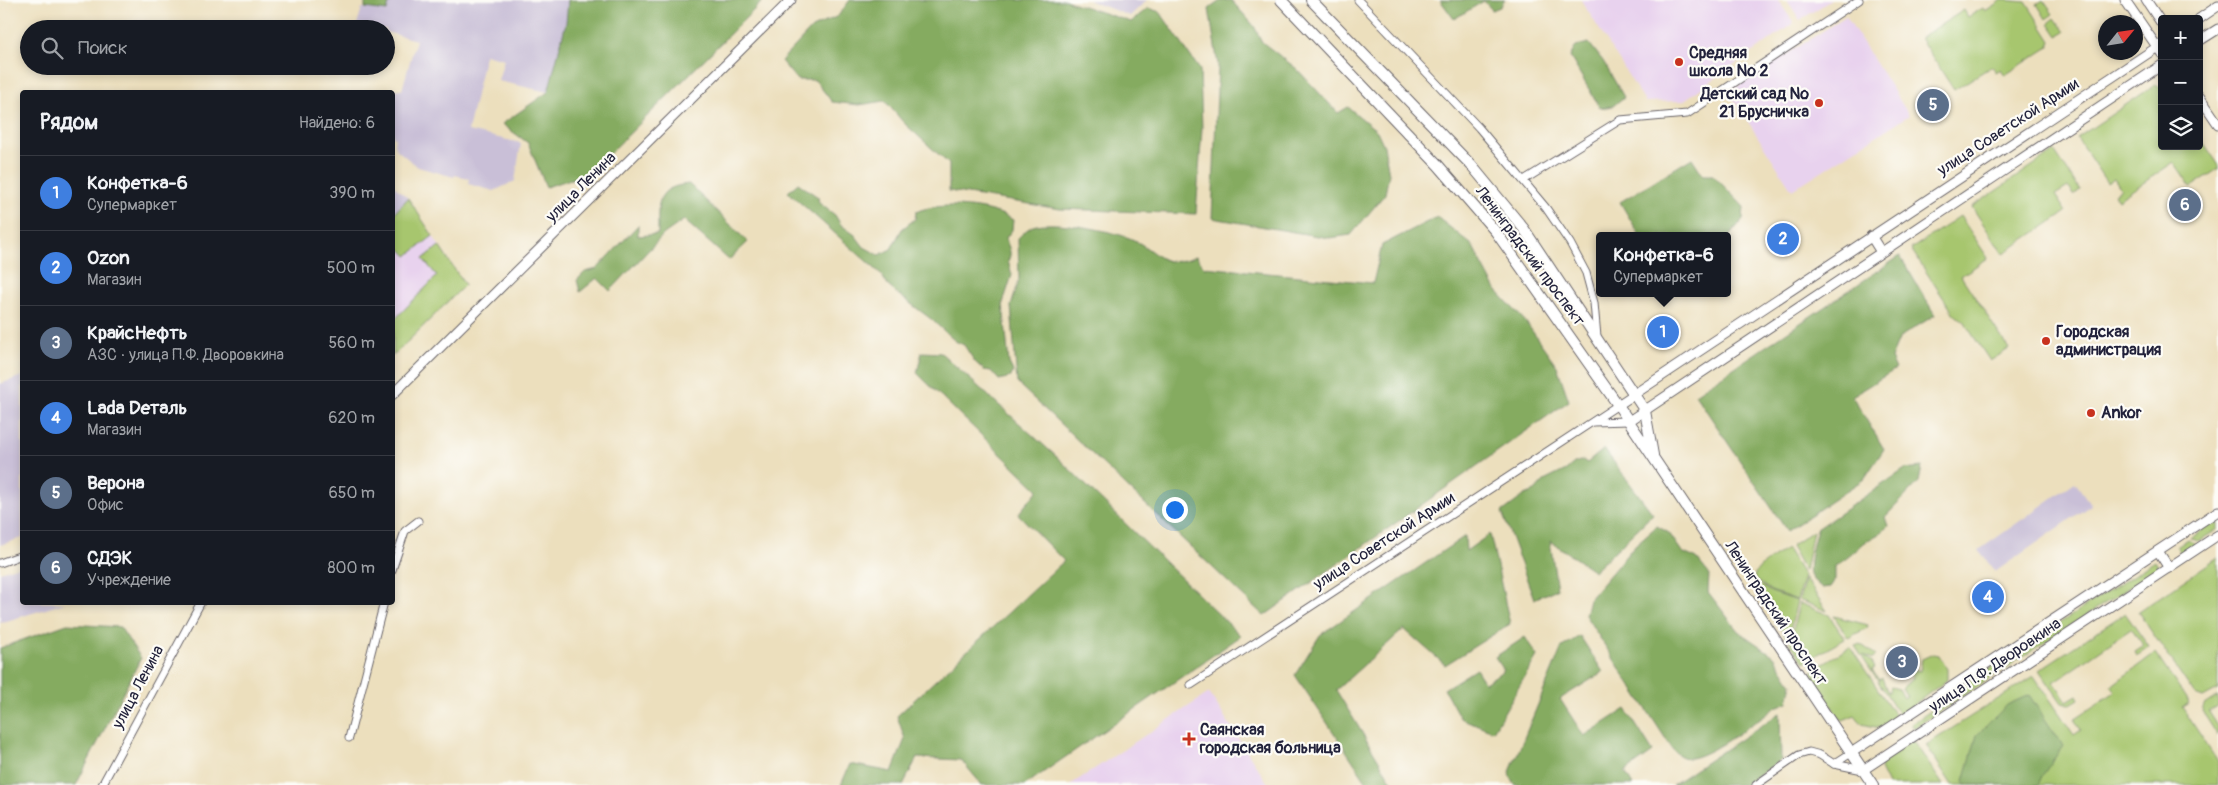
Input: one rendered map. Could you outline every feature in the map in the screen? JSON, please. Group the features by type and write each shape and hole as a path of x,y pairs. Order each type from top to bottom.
{"main road":[{"name":"Ленинградский проспект","path":"1281,0 1477,208 1629,421 1873,785"},
{"name":"Ленинградский проспект","path":"1310,0 1472,166 1524,229 1645,410 1654,458"}],"street":[{"name":"улица Ленина","path":"395,392 791,0"},
{"path":"1358,0 1479,128 1524,180 1566,236 1586,273 1594,304 1597,338"},
{"path":"1524,180 1620,120 1687,114 1859,0"},
{"path":"2126,0 2158,45"},
{"path":"2146,0 2158,18"},
{"path":"2203,16 2218,6"},
{"path":"2203,38 2218,29"},
{"name":"улица Советской Армии","path":"1191,685 1635,394 1871,236 2158,49"},
{"name":"улица Советской Армии","path":"1629,421 2158,68"},
{"path":"2203,102 2218,124"},
{"path":"1871,236 1881,252"},
{"path":"1592,422 1629,421"},
{"name":"улица П.Ф. Дворовкина","path":"1834,764 2218,511"},
{"path":"395,561 405,531 418,520"},
{"name":"улица П.Ф. Дворовкина","path":"1863,770 2218,536"},
{"path":"2158,551 2169,568"},
{"path":"0,563 20,556"},
{"name":"улица Ленина","path":"102,785 199,605"},
{"path":"349,738 383,605"},
{"path":"1756,785 1799,756 1809,752 1820,755 1834,764 1863,770"}],"shaded area":[{"path":"390,0 568,0 566,23 548,92 498,81 504,59 485,54 468,131 521,143 515,181 494,191 468,184 469,179 418,167 397,150 395,146 394,89 402,90 416,40 395,34 395,20 358,20 362,8 387,11"},
{"path":"1088,0 1147,0 1130,16"},
{"name":"Средняя школа № 2","path":"1581,0 1778,0 1794,23 1683,101 1645,102"},
{"path":"1787,0 1831,0 1800,20"},
{"name":"Детский сад № 21 Брусничка","path":"1846,16 1909,115 1792,190 1729,92"},
{"path":"395,187 408,198 395,214"},
{"path":"408,198 465,285 395,354 395,214"},
{"path":"20,377 20,539 0,545 0,384"},
{"path":"2075,482 2091,505 1995,572 1979,550"},
{"path":"20,566 20,605 58,605 0,623 0,572"},
{"name":"Саянская городская больница","path":"1209,693 1269,785 1070,785"}],"green space":[{"path":"365,0 390,0 387,11 365,8"},
{"path":"568,0 764,0 590,173 546,187 528,143 502,124 548,92 566,23"},
{"path":"850,0 1065,0 1131,22 1148,8 1160,12 1200,70 1202,128 1196,214 1060,209 949,191 949,164 904,123 885,101 859,105 832,102 815,80 797,80 781,61 812,28 838,16"},
{"path":"1231,0 1254,26 1262,42 1297,69 1338,113 1348,107 1377,131 1384,146 1389,174 1385,194 1351,235 1329,238 1212,218 1218,65 1209,9 1220,1"},
{"path":"1440,0 1505,0 1500,7 1492,10 1484,1 1454,19"},
{"path":"2002,0 2026,2 2051,41 2049,47 2005,75 2001,69 1996,72 1992,66 1954,90 1920,38 1964,10 1968,17 1983,8 1985,11"},
{"path":"2043,0 2053,14 2046,19 2037,4"},
{"path":"2055,18 2065,32 2058,36 2049,23"},
{"path":"1589,43 1603,61 1624,97 1613,106 1600,108 1570,57 1576,46"},
{"path":"2155,85 2158,86 2158,150 2203,150 2203,142 2218,164 2218,169 2191,187 2174,162 2118,200 2114,194 2121,189 2114,178 2107,183 2077,138"},
{"path":"2054,151 2080,190 2074,195 2068,187 2055,195 2066,212 2003,254 1972,207"},
{"path":"1692,158 1703,175 1713,175 1744,207 1743,219 1731,234 1731,232 1638,232 1620,202"},
{"path":"798,183 818,197 819,203 835,215 841,225 855,235 864,247 879,255 891,249 902,229 915,219 916,212 926,209 951,206 979,208 1004,215 1013,220 1012,230 1006,238 1010,252 1008,261 1012,275 1003,303 1009,363 1013,371 1011,377 999,380 991,371 984,370 975,362 964,345 955,341 931,319 888,286 881,274 788,192"},
{"path":"689,184 748,242 729,260 684,220 664,234 610,291 597,278 580,292 577,280 585,272 597,269 638,225 638,236 658,234 660,199 669,189"},
{"path":"408,198 433,236 407,256 395,243 395,213"},
{"path":"1960,216 1988,258 1961,276 2009,349 1990,361 1964,322 1954,314 1911,249"},
{"path":"1437,217 1472,245 1496,290 1525,321 1557,366 1569,401 1264,616 1017,383 1011,306 1019,280 1018,238 1033,226 1042,224 1069,225 1113,233 1134,240 1168,261 1184,260 1196,256 1204,267 1373,283 1382,245"},
{"path":"439,246 465,285 395,354 395,319 437,276 423,259"},
{"path":"1900,256 1935,315 1900,337 1891,358 1896,369 1852,396 1884,449 1864,479 1787,531 1695,394"},
{"path":"922,352 941,353 1058,458 1241,636 1025,785 982,785 961,760 917,758 903,785 841,785 850,764 892,772 905,739 897,716 1064,561 1018,514 1038,490 917,373"},
{"path":"1604,449 1653,514 1594,571 1550,541 1557,589 1534,599 1502,512 1525,495 1535,491 1544,481 1566,470 1574,463 1583,460 1587,463"},
{"path":"1922,467 1919,482 1885,517 1888,526 1835,566 1835,580 1830,587 1822,588 1813,580 1809,568 1817,529 1905,469"},
{"path":"2218,519 2218,529 2199,541 2191,537"},
{"path":"1657,526 1669,533 1682,552 1697,559 1709,574 1708,592 1738,631 1774,656 1792,684 1788,702 1776,707 1722,744 1691,758 1681,756 1673,750 1585,615 1589,599 1636,544"},
{"path":"1813,531 1805,571 1791,546"},
{"path":"1490,534 1510,624 1445,665 1404,629 1336,690 1394,785 1369,785 1295,675 1320,635 1465,536 1466,551"},
{"path":"2188,539 2196,544 2181,554 2177,547"},
{"path":"1787,549 1804,576 1797,600 1771,591 1754,578 1762,565"},
{"path":"2218,557 2218,690 2203,698 2195,695 2138,612"},
{"path":"2155,561 2159,568 1914,728 1911,724 1956,694 1963,686"},
{"path":"1805,578 1827,611 1799,600"},
{"path":"1756,582 1771,592 1797,601 1788,640 1755,588"},
{"path":"1799,603 1829,615 1845,639 1804,662 1790,643"},
{"path":"2125,613 2149,647 2137,656 2135,652 2144,646 2131,629 2054,682 2067,701 2077,695 2079,699 2069,705 2062,703 2039,670"},
{"path":"1834,616 1868,625 1867,628 1848,638"},
{"path":"67,624 120,627 141,658 76,785 0,785 0,648"},
{"path":"1580,636 1603,672 1560,699 1584,736 1626,709 1653,752 1625,772 1633,785 1515,785 1509,774 1562,647"},
{"path":"1525,637 1537,656 1493,731 1460,718 1444,689 1476,669 1485,683 1504,670 1495,657"},
{"path":"1860,644 1876,655 1873,659 1863,655 1871,661 1875,668 1872,670 1879,680 1882,678 1888,693 1891,687 1899,689 1904,698 1907,697 1902,688 1913,678 1911,673 1913,669 1920,671 1922,659 1933,654 1939,655 1947,669 1947,680 1900,715 1855,646"},
{"path":"1850,647 1897,718 1880,728 1862,724 1855,715 1843,720 1839,718 1814,679 1812,673 1815,668"},
{"path":"2155,653 2189,703 2182,707 2218,762 2218,785 1952,785 1926,745 2034,676 2074,735 2081,730 2074,719 2115,692 2111,686"},
{"path":"2029,695 2063,746 2038,785 1966,785 1964,781 1977,735 2007,705"},
{"path":"2218,696 2218,707 2209,712 2218,726 2218,736 2202,711 2204,705"},
{"path":"1780,713 1781,760 1744,785 1672,785"},
{"path":"1913,740 1943,785 1888,785 1880,769 1884,758"}],"place":[{"name":"Средняя школа № 2","path":"1679,62"},
{"name":"Детский сад № 21 Брусничка","path":"1819,103"},
{"name":"Верона","path":"1933,105"},
{"name":"СДЭК","path":"2185,205"},
{"name":"Ozon","path":"1783,239"},
{"name":"Конфетка-6","path":"1663,332"},
{"name":"Городская администрация","path":"2046,341"},
{"name":"Ankor","path":"2091,413"},
{"name":"Lada Dеталь","path":"1988,597"},
{"name":"КрайсНефть","path":"1902,662"},
{"name":"Саянская городская больница","path":"1189,739"}]}
